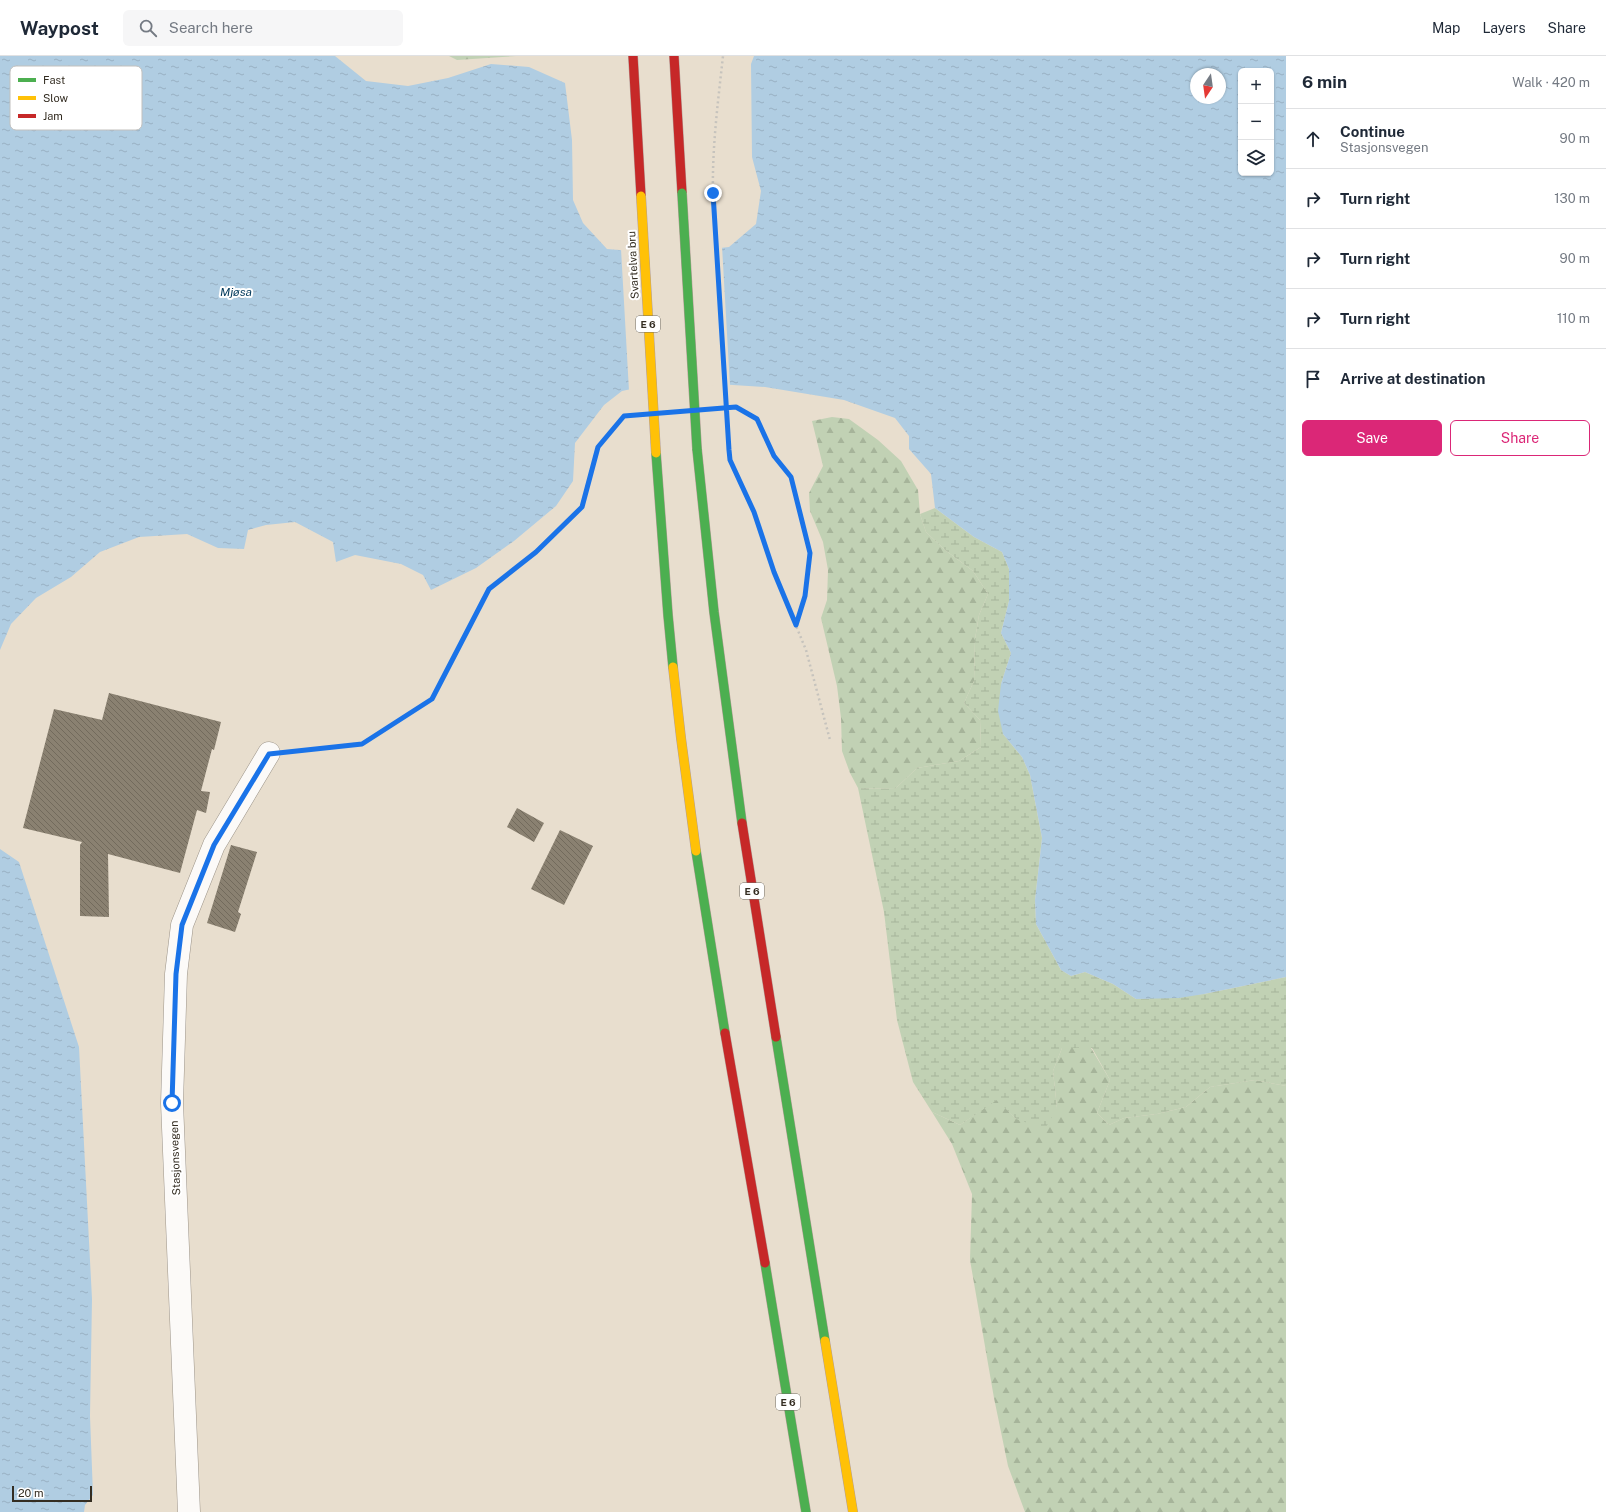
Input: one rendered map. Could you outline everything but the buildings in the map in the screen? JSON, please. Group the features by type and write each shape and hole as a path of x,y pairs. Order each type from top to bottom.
{"highway":[{"name":"Svartelva bru","path":"633,56 656,453 668,614 681,738 696,857 806,1512"},
{"name":"E 6","path":"674,56 698,450 714,612 745,849 853,1512"}],"street":[{"name":"Stasjonsvegen","path":"189,1512 172,1103 176,974 182,925 214,845 269,754"}],"path":[{"path":"723,56 713,158 713,193 730,460 754,512 774,572 806,650 830,740"},
{"path":"713,409 736,407 757,419 774,456 791,477 810,553 805,596 796,625"},
{"path":"269,754 362,744 432,699 489,589 536,552 582,507 598,447 624,416 631,416"}],"green space":[{"path":"449,56 516,56 457,60"},
{"path":"832,417 849,419 878,440 901,461 918,490 920,514 926,532 945,550 973,571 988,594 979,615 975,639 974,681 964,703 980,720 981,747 959,761 917,768 895,789 858,788 850,773 842,751 841,718 837,686 821,618 827,600 828,570 823,542 810,511 809,493 823,466 812,421"},
{"path":"935,508 974,537 1002,552 1009,569 1009,601 1001,633 1011,653 1001,684 1003,734 1022,757 1030,775 1042,838 1035,900 1036,924 1061,970 1071,976 1085,972 1113,984 1136,999 1204,994 1286,977 1286,1086 1255,1080 1210,1087 1186,1107 1157,1114 1124,1118 1109,1125 1097,1113 1110,1080 1092,1048 1062,1048 1053,1071 1057,1108 1045,1129 1016,1119 997,1100 960,1125 932,1112 913,1082 897,1020 884,912 858,788 895,789 917,768 959,761 981,747 980,720 964,703 974,681 975,639 979,615 988,594 973,571 945,550 926,532 920,514"},
{"path":"1062,1048 1091,1048 1110,1080 1097,1113 1109,1125 1124,1118 1157,1114 1186,1107 1210,1087 1255,1080 1286,1086 1286,1512 1025,1512 1008,1466 994,1398 970,1260 972,1194 952,1144 932,1112 960,1125 997,1099 1016,1119 1057,1108 1053,1071"}],"water":[{"name":"Mjøsa","path":"0,56 335,56 366,81 408,86 448,78 491,64 529,67 565,83 572,140 573,200 583,223 607,249 668,254 729,247 756,224 761,191 752,157 751,64 754,56 1286,56 1286,977 1179,998 1136,999 1113,984 1085,972 1071,976 1061,970 1036,924 1035,900 1042,838 1030,775 1022,757 1003,734 998,711 1001,684 1011,653 1001,633 1009,601 1009,569 1002,552 974,537 935,508 931,474 909,449 909,436 895,418 844,400 765,387 702,383 650,385 622,391 604,405 575,443 573,481 556,506 514,541 476,568 431,590 423,575 401,564 355,555 336,562 333,542 295,522 266,525 248,530 244,549 218,548 187,534 139,537 100,552 71,577 36,598 11,624 0,650"},
{"path":"0,849 19,862 79,1047 92,1299 90,1416 93,1495 85,1505 84,1512 0,1512"}],"pier":[{"path":"722,246 730,386 702,385 650,387 629,391 621,249 668,252"}],"traffic: fast":[{"path":"682,193 697,449"},
{"path":"697,449 714,612 742,823"},
{"path":"656,453 673,667"},
{"path":"696,851 725,1033"},
{"path":"776,1037 825,1341"},
{"path":"765,1263 806,1512"}],"traffic: slow":[{"path":"641,196 656,453"},
{"path":"673,667 696,851"},
{"path":"825,1341 853,1512"}],"traffic: jam":[{"path":"633,56 641,196"},
{"path":"674,56 682,193"},
{"path":"742,823 776,1037"},
{"path":"725,1033 765,1263"}],"route":[{"path":"172,1103 176,974 182,925 214,845 269,754 362,744 432,699 489,589 536,552 582,507 598,447 624,416 736,407 757,419 774,456 791,477 810,553 805,596 796,625 774,572 754,512 730,460 729,450 713,193"}]}
